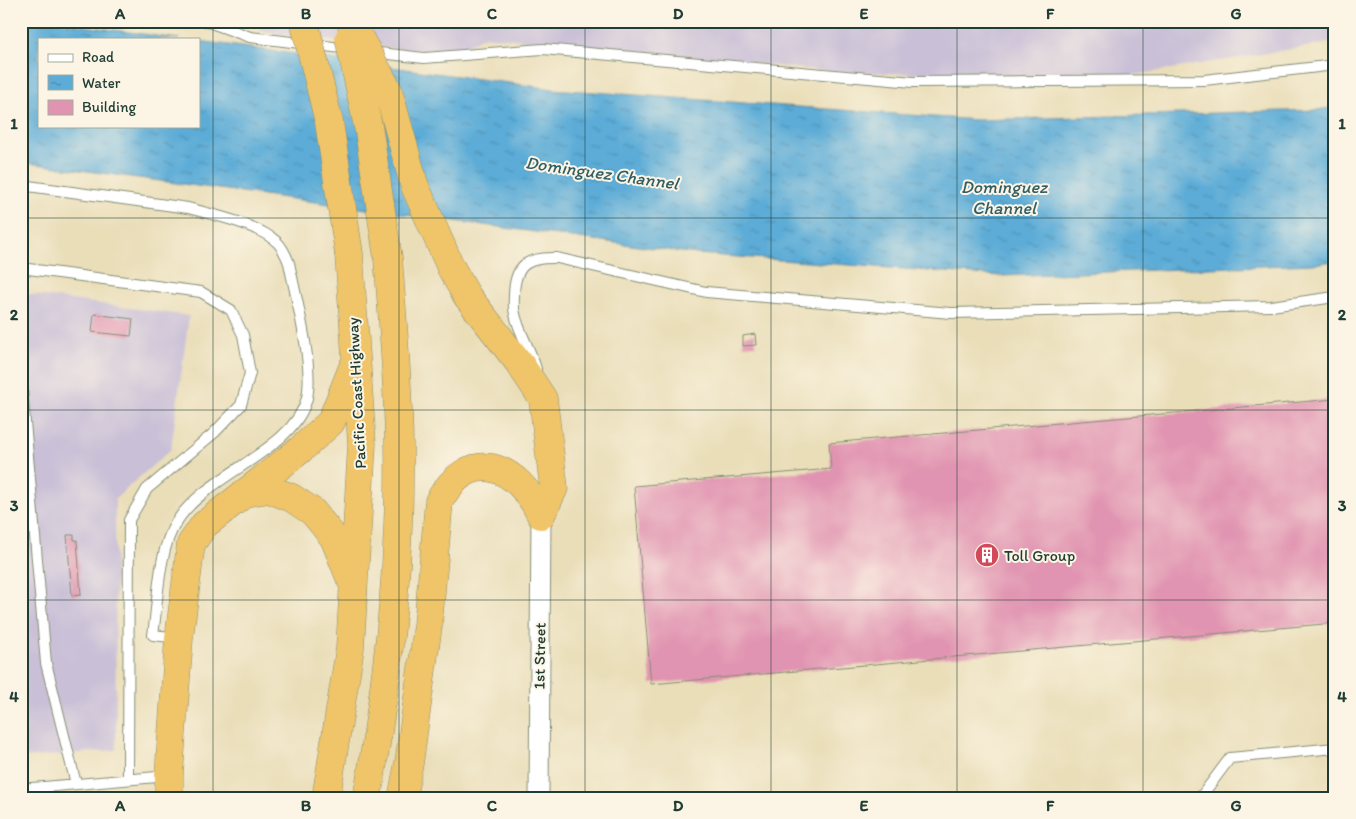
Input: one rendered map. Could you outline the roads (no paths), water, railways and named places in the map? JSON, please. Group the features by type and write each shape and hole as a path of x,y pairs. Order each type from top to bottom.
{"highway":[{"name":"Pacific Coast Highway","path":"304,21 329,122 349,254 362,444 350,648 326,798"},
{"path":"345,21 369,132 388,258 396,353 399,445 398,532 390,653 367,798"},
{"path":"350,21 388,90 414,184 451,268 467,296 520,364 543,399 554,488 541,515"},
{"path":"169,787 179,638 191,544 204,525 300,450 331,422 355,359"},
{"path":"402,798 409,764 428,624 439,501 448,484 464,473 472,469 493,468 504,470 522,484 533,498 541,515"},
{"path":"244,493 270,489 292,498 313,512 334,538 354,587"}],"street":[{"name":"1st Street","path":"539,798 541,515"}],"lane":[{"path":"206,21 250,37 424,58 543,49 912,82 1204,80 1335,65"},
{"path":"21,186 188,208 213,214 268,237 284,250 289,263 309,372 304,406 289,429 267,448 204,491 188,505 176,523 167,542 153,636 179,638"},
{"path":"543,399 535,363 514,309 515,281 519,270 529,261 541,258 557,258 706,292 951,314 1271,306 1335,297"},
{"path":"21,268 201,292 231,310 243,335 250,373 241,405 214,433 147,489 128,520 128,779"},
{"path":"21,376 46,663 76,784"},
{"path":"1200,798 1230,758 1335,748"},
{"path":"21,789 128,779 169,787"}],"water":[{"name":"Dominguez Channel","path":"21,21 49,21 172,38 38,38 38,128 200,128 200,41 553,89 977,120 1317,110 1335,107 1335,261 1313,264 1001,276 697,254 21,162"}],"place":[{"name":"Toll Group","path":"987,555"}]}
